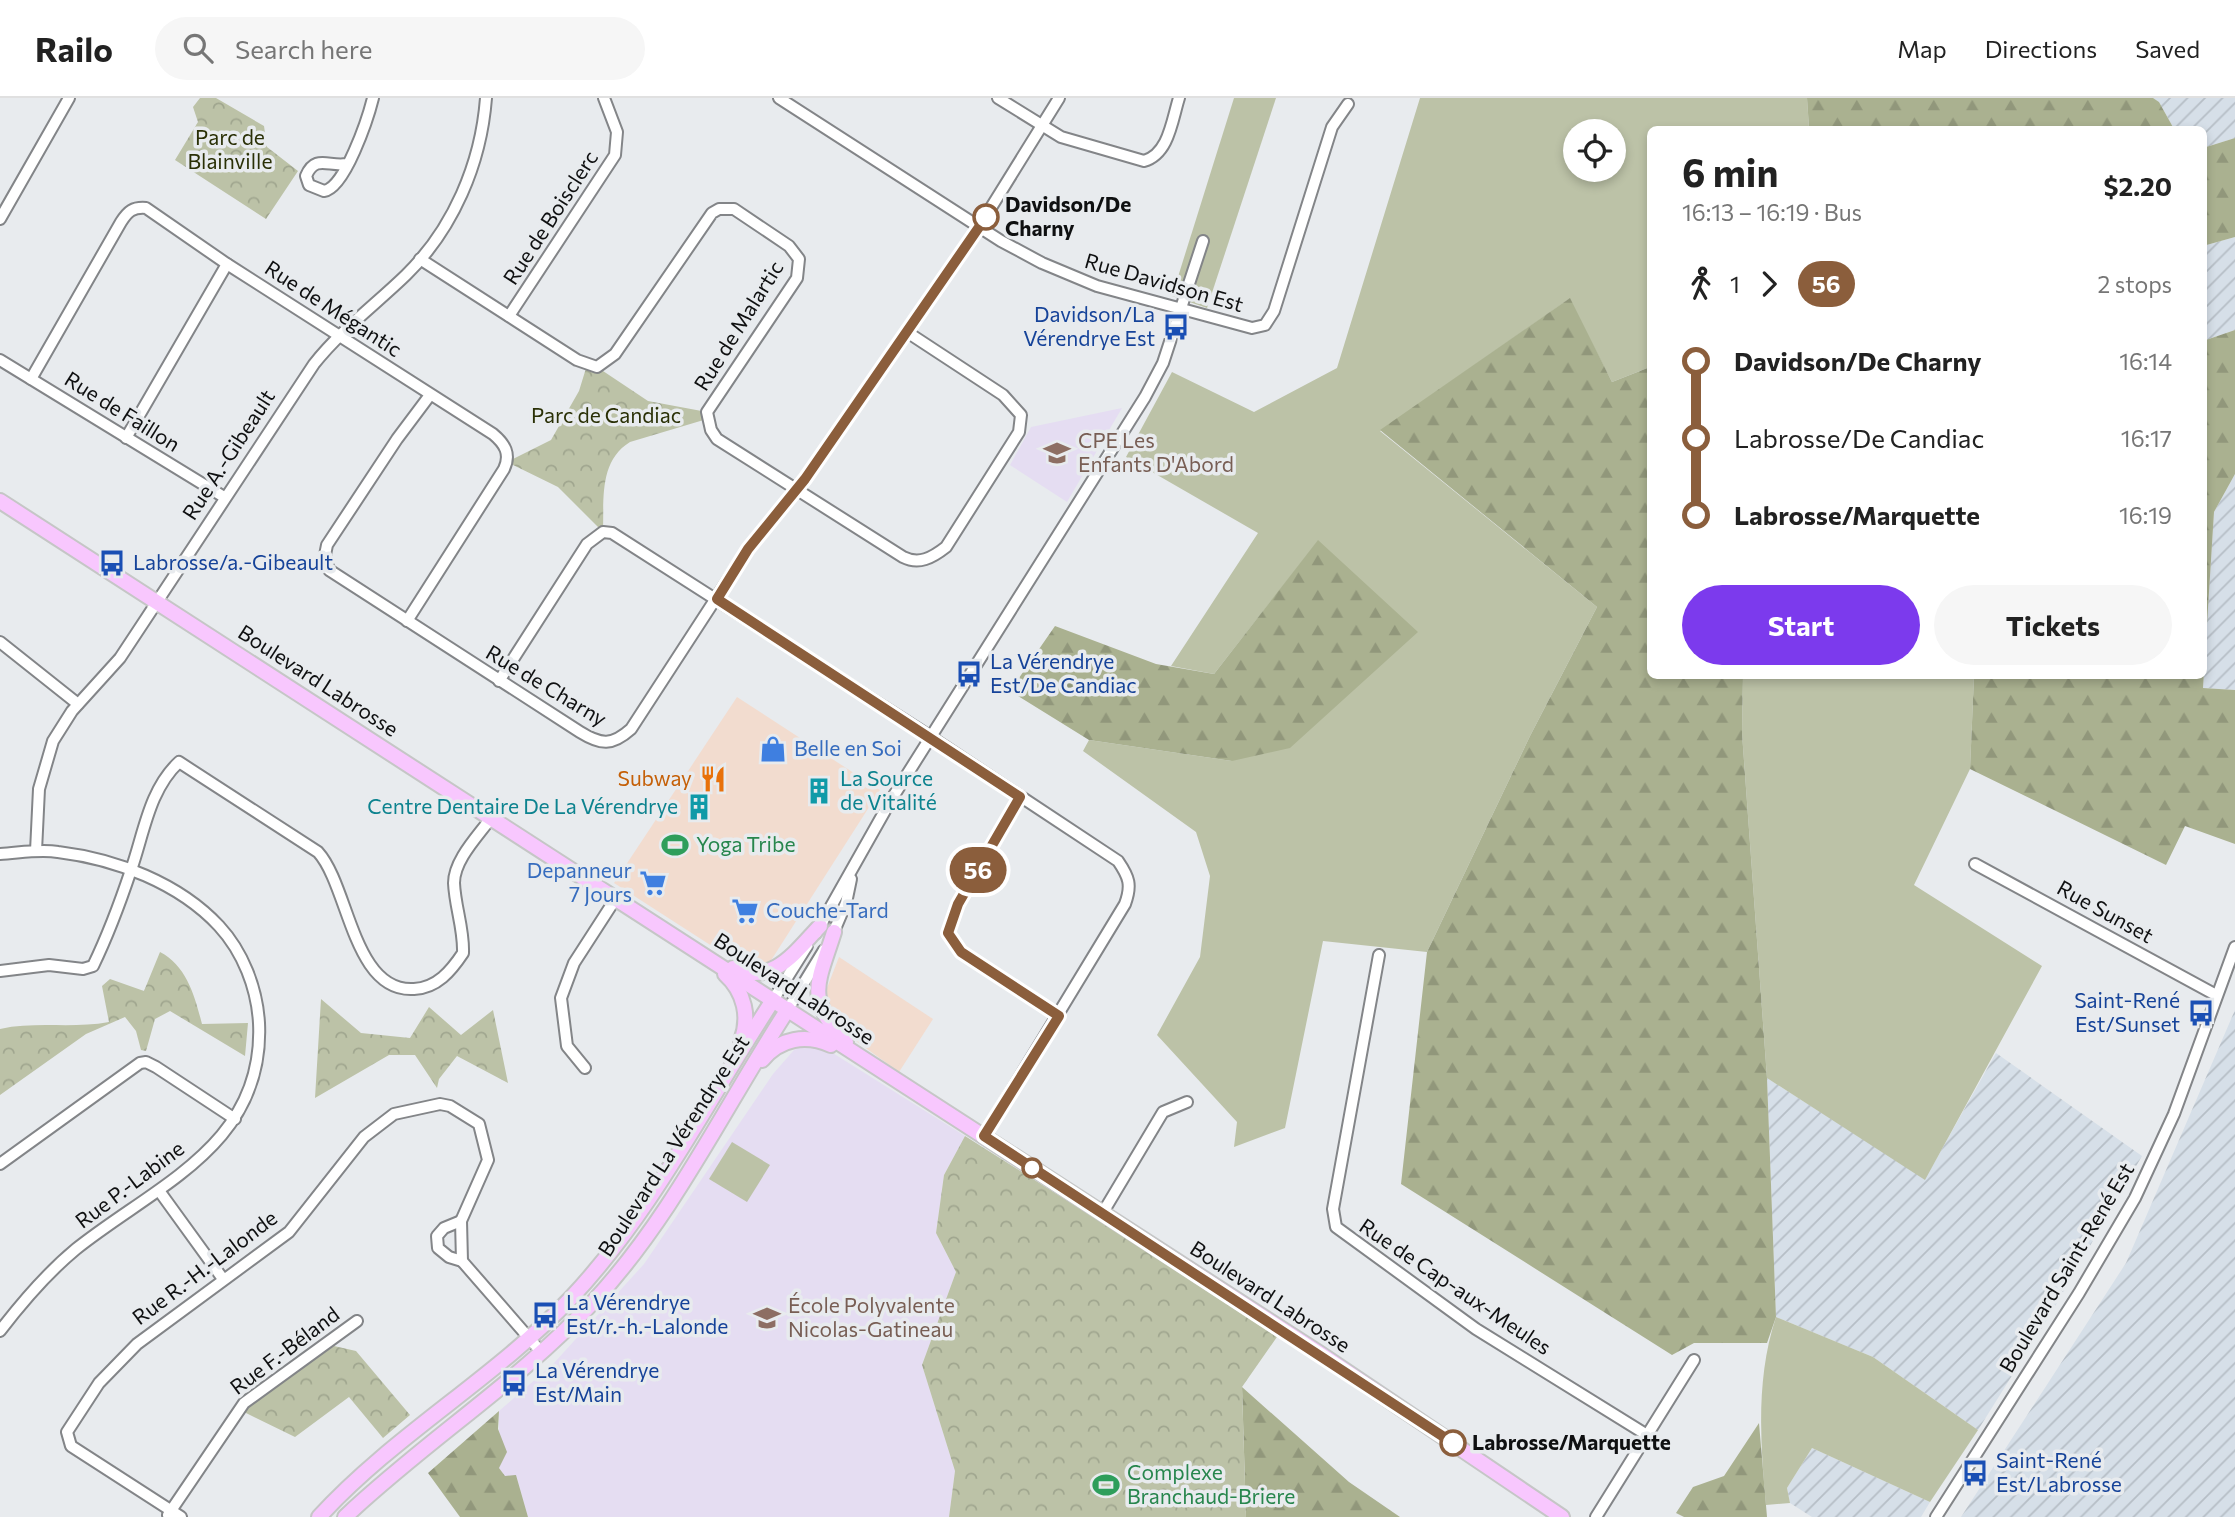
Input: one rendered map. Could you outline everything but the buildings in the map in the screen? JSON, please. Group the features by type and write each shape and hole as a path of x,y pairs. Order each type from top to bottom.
{"main road":[{"name":"Boulevard Labrosse","path":"0,501 1322,1355 1562,1517"},
{"path":"700,953 742,972 762,975 777,969 820,926"},
{"path":"834,932 818,982 819,1003 828,1022 862,1059"},
{"path":"700,953 730,978 745,1007 746,1029 729,1069"},
{"name":"Boulevard La Vérendrye Est","path":"319,1517 351,1486 529,1338 571,1298 617,1245 773,1000"},
{"name":"Boulevard La Vérendrye Est","path":"345,1517 542,1353 595,1300 635,1251 788,1009"},
{"path":"739,1088 767,1055 792,1040 821,1041 862,1059"}],"street":[{"path":"0,219 68,98"},
{"path":"346,164 367,127 373,98"},
{"name":"Rue A.-Gibeault","path":"36,851 44,764 53,741 78,704 120,658 301,382 340,333 420,259 445,224 466,186 479,144 485,98"},
{"name":"Rue de Boisclerc","path":"509,316 615,155 617,132 604,98"},
{"name":"Rue Davidson Est","path":"779,98 979,227 1060,272 1180,310 1252,328 1265,324 1270,319 1332,127 1348,104"},
{"path":"998,98 1061,137 1144,161 1152,159 1163,147 1179,98"},
{"name":"Rue de Charny","path":"430,395 327,545 326,564 337,577 595,741 614,743 631,729 748,549 796,490 908,332 979,227 1059,98"},
{"name":"Rue de Mégantic","path":"31,379 128,212 136,208 146,208 227,264 340,333 500,440 508,453 507,462 407,621"},
{"name":"Rue de Malartic","path":"420,259 587,365 604,365 615,354 705,220 719,209 741,212 796,251 800,268 797,278 707,412 707,419 717,439 910,561 934,557 946,547 1019,432 1021,415 1003,395 908,332"},
{"name":"Boulevard La Vérendrye Est","path":"773,1000 820,926 930,736 1145,397 1163,363 1203,241"},
{"path":"126,438 227,264"},
{"name":"Rue de Faillon","path":"0,360 224,497"},
{"path":"499,681 587,544 603,532 627,541 1118,861 1129,878 1130,888 1125,904 984,1136"},
{"path":"0,642 78,704"},
{"path":"0,971 49,965 83,969 93,966 131,870 161,783 179,762 318,852 331,870 363,957 373,970 408,990 423,989 446,974 463,953 464,930 454,884 456,869 491,818"},
{"path":"1020,797 958,904 948,933 961,952 1059,1016"},
{"name":"Rue P.-Labine","path":"0,854 36,851 90,858 131,870 192,900 228,936 244,965 258,1013 260,1044 256,1070 235,1119 219,1141 160,1192 104,1227 45,1276 0,1331"},
{"name":"Rue Sunset","path":"1975,864 2216,995"},
{"name":"Boulevard La Vérendrye Est","path":"788,1009 834,932 846,903 854,866"},
{"path":"584,1068 567,1046 561,998 574,963 616,898"},
{"name":"Boulevard Saint-René Est","path":"1936,1517 2123,1219 2174,1114 2235,947"},
{"name":"Rue de Cap-aux-Meules","path":"1379,955 1333,1209 1336,1227 1345,1237 1476,1329 1647,1435"},
{"path":"0,1164 140,1063 146,1062 156,1067 235,1119"},
{"path":"1102,1214 1163,1112 1187,1102"},
{"name":"Rue R.-H.-Lalonde","path":"173,1515 71,1446 67,1432 100,1383 137,1344 289,1232 364,1137 394,1114 419,1107 450,1106 479,1125 488,1160 461,1221 462,1261"},
{"path":"160,1192 223,1279"},
{"name":"Rue R.-H.-Lalonde","path":"461,1221 443,1228 437,1236 438,1248 449,1257 462,1261 481,1278 542,1353"},
{"name":"Rue F.-Béland","path":"173,1515 244,1403 357,1321"},
{"path":"1596,1517 1694,1360"}],"shaded area":[{"path":"2153,98 2235,98 2235,138 2207,147 2207,126 2172,126 2159,102"},
{"path":"2235,237 2235,330 2207,340 2207,245"},
{"name":"CPE Les Enfants D'Abord","path":"1122,408 1067,502 1010,465 1031,427"},
{"path":"2235,474 2235,690 2203,688 2204,679 2207,679 2207,624 2214,512"},
{"path":"737,697 880,790 770,962 748,965 718,950 614,883"},
{"path":"839,957 933,1019 899,1072 831,1023 825,993"},
{"path":"2235,1010 2235,1517 1961,1517 2126,1263"},
{"name":"École Polyvalente Nicolas-Gatineau","path":"806,1045 820,1045 965,1136 944,1175 936,1233 956,1272 922,1365 955,1471 949,1517 528,1517 516,1475 505,1476 499,1468 499,1411 554,1363 644,1264 773,1074 794,1050"},
{"path":"1996,1053 2142,1156 2050,1315 1978,1430 1873,1357 1776,1317 1767,1078 1925,1179"},
{"path":"1812,1448 1930,1502 1921,1517 1812,1517 1790,1503 1787,1488"}],"green space":[{"name":"Parc de Blainville","path":"200,98 216,98 264,126 267,147 298,171 266,219 175,160 198,122 193,107"},
{"path":"1234,98 1276,98 1207,308 1172,296"},
{"path":"1420,98 1807,98 1809,126 1647,126 1647,368 1612,382 1569,299 1380,431 1597,607 1530,736 1427,952 1323,941 1285,1128 1234,1147 1237,1122 1157,1035 1200,957 1210,876 1196,832 1083,751 1089,740 1232,761 1318,541 1214,674 1171,666 1258,533 1126,457 1172,372 1254,412 1337,368"},
{"path":"1807,98 2153,98 2159,102 2172,126 1809,126"},
{"path":"2235,138 2235,237 2207,245 2207,147"},
{"path":"1570,298 1612,382 1647,368 1647,679 1743,679 1742,733 1767,1078 1776,1317 1767,1343 1694,1343 1672,1355 1401,1184 1427,952 1530,736 1597,607 1380,430"},
{"path":"2235,330 2235,474 2214,512 2207,624 2207,340"},
{"name":"Parc de Candiac","path":"587,365 597,367 648,401 707,412 707,419 630,442 620,450 613,459 605,482 603,532 558,487 507,462 551,440 579,391"},
{"path":"1318,540 1418,632 1290,748 1232,761 1089,740 1010,691 1055,626 1156,664 1214,674"},
{"path":"1743,679 1974,679 1970,769 1914,885 2042,966 1925,1180 1767,1078 1742,733"},
{"path":"1974,679 2204,679 2203,688 2235,690 2235,844 2185,826 2166,865 1970,769"},
{"path":"160,952 177,965 183,974 193,993 202,1024 248,1023 245,1056 170,1011 155,1019 146,1051 141,1050 136,1031 125,1017 86,1034 0,1095 0,1029 109,1022 102,986 110,979 144,991"},
{"path":"321,999 361,1033 410,1038 429,1007 461,1035 493,1010 508,1083 457,1056 439,1079 437,1088 415,1055 389,1055 315,1098"},
{"path":"965,1136 1279,1334 1242,1387 1246,1517 949,1517 955,1471 922,1365 956,1272 936,1233 944,1175"},
{"path":"732,1142 770,1165 747,1202 709,1179"},
{"path":"1776,1317 1873,1357 1978,1430 1930,1502 1812,1448 1787,1488 1790,1503 1766,1505 1761,1434 1762,1386"},
{"path":"334,1346 356,1351 410,1415 383,1438 349,1397 295,1437 244,1412 258,1398"},
{"path":"1242,1387 1349,1482 1400,1517 1246,1517"},
{"path":"499,1411 498,1429 507,1452 499,1468 505,1476 516,1475 528,1517 460,1517 428,1473"},
{"path":"1759,1423 1767,1517 1684,1517 1676,1513 1693,1487 1724,1476"}],"bus line":[{"name":"56","path":"986,217 805,479 748,549 717,599 1020,797 958,904 948,933 950,940 961,952 1059,1016 984,1136 1453,1443"}],"place":[{"name":"Davidson/De Charny","path":"986,217"},
{"name":"Davidson/La Vérendrye Est","path":"1176,327"},
{"name":"CPE Les Enfants D'Abord","path":"1057,453"},
{"name":"Labrosse/a.-Gibeault","path":"112,563"},
{"name":"La Vérendrye Est/De Candiac","path":"969,674"},
{"name":"Belle en Soi","path":"773,749"},
{"name":"Subway","path":"713,779"},
{"name":"La Source de Vitalité","path":"819,791"},
{"name":"Centre Dentaire De La Vérendrye","path":"699,807"},
{"name":"Yoga Tribe","path":"675,845"},
{"name":"Depanneur 7 Jours","path":"653,883"},
{"name":"Couche-Tard","path":"745,911"},
{"name":"Saint-René Est/Sunset","path":"2201,1013"},
{"name":"La Vérendrye Est/r.-h.-Lalonde","path":"545,1315"},
{"name":"École Polyvalente Nicolas-Gatineau","path":"767,1318"},
{"name":"La Vérendrye Est/Main","path":"514,1383"},
{"name":"Labrosse/Marquette","path":"1453,1443"},
{"name":"Saint-René Est/Labrosse","path":"1975,1473"},
{"name":"Complexe Branchaud-Briere","path":"1106,1485"}]}
